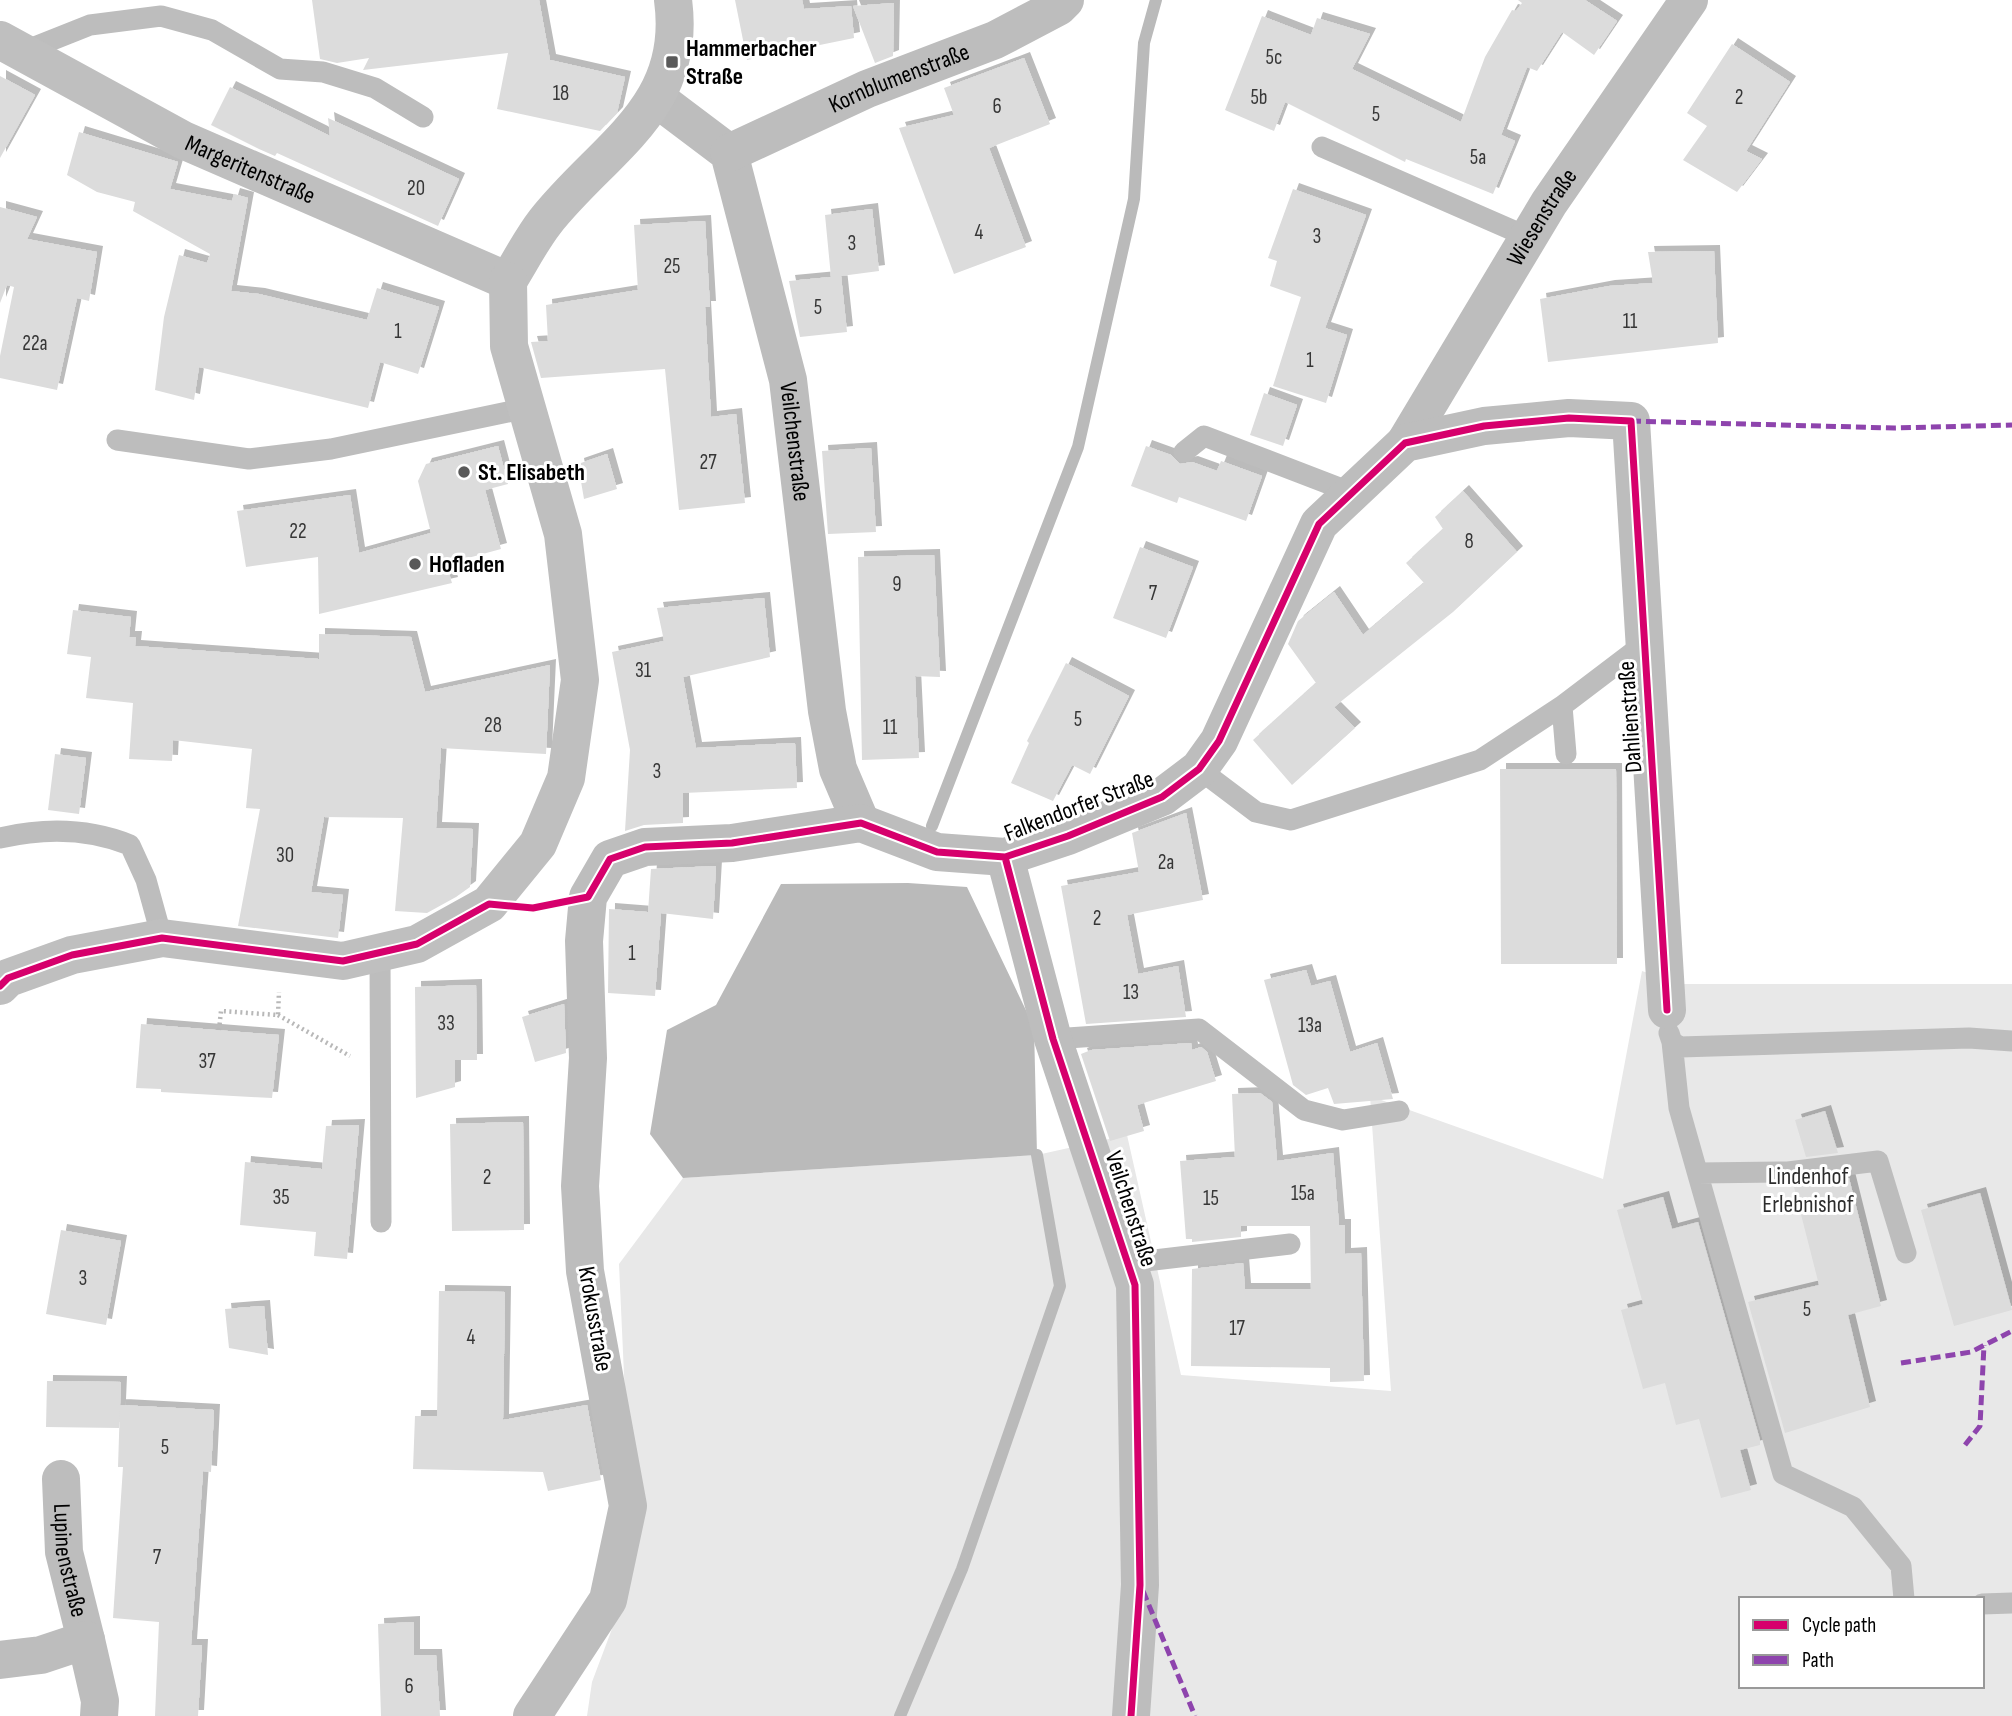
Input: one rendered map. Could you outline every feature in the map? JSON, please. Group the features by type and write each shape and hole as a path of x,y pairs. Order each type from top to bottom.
{"main road":[{"path":"0,986 8,978 72,955 162,938 343,961 417,944 489,904 538,844 566,778 580,680 563,534 509,346 508,281 545,222 642,121 656,99 672,62 673,0"},
{"name":"Margeritenstraße","path":"11,46 183,140 508,281"}],"street":[{"name":"Kornblumenstraße","path":"729,153 867,89 995,40 1058,7 1065,0"},
{"name":"Wiesenstraße","path":"1405,443 1528,237 1689,0"},
{"path":"656,99 729,153"},
{"name":"Veilchenstraße","path":"729,153 788,380 827,711 838,769 861,822"},
{"name":"Falkendorfer Straße","path":"861,822 937,852 1005,857 1068,836 1162,797 1199,769 1219,741 1319,524 1405,443 1484,426 1557,419 1631,421"},
{"name":"Dahlienstraße","path":"1631,421 1669,1026"},
{"name":"Krokusstraße","path":"532,1716 608,1600 628,1506 585,1271 580,1186 588,1058 584,941 588,897 610,859 645,847 732,843 861,822"},
{"name":"Veilchenstraße","path":"1005,857 1054,1039 1135,1284 1140,1585 1131,1716"},
{"name":"Lupinenstraße","path":"61,1479 64,1552 100,1701 99,1716"},
{"name":"Lupinenstraße","path":"0,1660 41,1655 86,1640"}],"lane":[{"path":"11,46 90,25 161,16 212,30 280,69 323,72 376,88 423,117"},
{"path":"1322,147 1528,237"},
{"path":"117,440 249,459 331,449 527,408"},
{"path":"1184,452 1204,436 1350,492"},
{"path":"1199,769 1256,811 1291,820 1480,760 1562,706 1644,643"},
{"path":"1562,706 1566,754"},
{"path":"0,838 36,830 106,835 130,845 146,880 162,938"},
{"path":"380,953 381,1222"},
{"path":"1669,1026 1680,1047 1969,1038 2012,1041"},
{"path":"1669,1026 1679,1108 1783,1474 1853,1507 1901,1566 1904,1597"},
{"path":"1054,1039 1199,1029 1304,1110 1343,1120 1399,1111"},
{"path":"1698,1173 1788,1172 1878,1161 1906,1253"},
{"path":"1129,1263 1290,1244"},
{"path":"1984,1604 2012,1603"}],"path":[{"path":"278,1015 281,953"},
{"path":"219,1030 221,1011 278,1015 381,1074"}],"green space":[{"name":"Lindenhof Erlebnishof","path":"1642,971 1680,984 2012,984 2012,1716 587,1716 592,1682 633,1573 619,1264 683,1178 1037,1155 1127,1135 1181,1375 1391,1391 1370,1096 1603,1179"}],"shaded area":[{"path":"908,883 967,887 1034,1027 1037,1155 683,1178 650,1134 667,1030 716,1005 781,884"}],"building":[{"path":"312,0 539,0 550,60 625,77 617,113 600,131 497,109 508,53 363,70 369,58 337,63 320,59"},
{"path":"735,0 802,0 804,9 851,6 854,38 747,60"},
{"path":"1518,0 1585,0 1617,21 1594,55 1562,32 1537,71 1527,67 1501,135 1515,141 1493,194 1406,159 1405,162 1285,102 1274,131 1225,110 1262,16 1311,35 1317,18 1370,34 1352,69 1461,122 1485,57 1512,10 1516,11 1522,3"},
{"path":"894,3 893,56 875,63 853,6"},
{"path":"1732,44 1790,82 1746,151 1762,159 1737,192 1683,160 1707,126 1687,113"},
{"path":"1024,58 1050,124 989,148 1026,247 954,274 899,128 954,115 944,88"},
{"path":"0,76 35,95 0,158"},
{"path":"230,87 330,136 328,118 459,179 438,226 277,153 275,156 259,149 211,125"},
{"path":"79,132 178,162 170,189 232,201 234,194 248,198 231,291 259,294 367,320 377,288 439,307 418,374 380,362 368,408 199,367 194,400 155,390 164,317 179,255 207,263 210,254 133,211 135,202 97,192 67,175"},
{"path":"1293,189 1366,215 1325,328 1347,335 1326,403 1273,386 1301,297 1270,286 1277,261 1268,258"},
{"path":"0,207 37,217 27,239 97,252 89,301 77,298 57,390 0,378 0,356 14,287 7,285 0,303"},
{"path":"872,209 879,271 841,276 847,332 800,337 789,281 831,277 825,215"},
{"path":"705,221 710,307 705,307 711,417 736,414 745,503 679,510 665,369 541,378 531,342 548,341 546,305 638,290 634,225"},
{"path":"1714,251 1718,343 1548,362 1540,299 1609,286 1653,283 1648,252"},
{"path":"1264,393 1297,405 1283,446 1250,435"},
{"path":"498,446 508,484 485,490 501,549 446,564 452,583 319,614 318,557 246,567 237,511 350,495 359,553 431,533 418,481 426,464"},
{"path":"1146,446 1171,455 1180,464 1192,462 1217,471 1221,461 1262,476 1246,521 1179,497 1177,503 1131,486"},
{"path":"871,448 876,532 828,534 822,451"},
{"path":"607,454 617,489 584,499 578,464"},
{"path":"1463,491 1517,552 1453,612 1334,707 1355,728 1292,785 1253,740 1316,683 1288,644 1298,621 1334,592 1363,635 1424,583 1406,563 1443,529 1435,517"},
{"path":"1140,547 1193,567 1166,638 1113,618"},
{"path":"934,555 940,677 915,676 919,758 862,760 858,557"},
{"path":"764,598 770,657 683,677 696,748 795,743 797,788 683,793 683,823 644,825 625,831 630,750 612,652 664,641 657,608"},
{"path":"73,610 131,617 129,637 136,637 135,646 319,659 319,634 411,637 425,692 550,665 546,754 441,748 436,828 473,829 470,887 456,897 427,913 395,911 403,818 324,817 311,892 343,895 338,938 238,926 260,809 246,808 252,749 173,740 172,761 129,759 133,703 86,698 91,657 67,654"},
{"path":"1066,663 1129,696 1090,774 1072,765 1053,801 1011,783 1029,743 1027,741"},
{"path":"55,754 86,758 79,814 48,810"},
{"path":"1500,769 1616,769 1617,964 1501,964"},
{"path":"1186,813 1203,900 1127,915 1138,974 1178,966 1186,1017 1086,1024 1061,886 1139,872 1132,833"},
{"path":"716,866 713,919 661,913 655,996 608,993 609,909 660,913 648,912 651,869"},
{"path":"1306,970 1311,986 1330,981 1350,1052 1377,1043 1393,1099 1334,1104 1328,1088 1306,1095 1293,1085 1264,980"},
{"path":"476,985 477,1060 455,1060 455,1087 416,1098 415,987"},
{"path":"564,1004 566,1053 535,1062 522,1017"},
{"path":"141,1024 279,1035 272,1098 161,1092 161,1089 136,1088"},
{"path":"1191,1043 1192,1050 1201,1047 1207,1052 1216,1081 1137,1105 1144,1131 1110,1141 1081,1054 1091,1050"},
{"path":"1260,1093 1272,1102 1277,1161 1333,1153 1339,1225 1345,1225 1345,1254 1361,1253 1364,1381 1330,1382 1330,1368 1191,1366 1192,1269 1243,1263 1245,1289 1311,1289 1310,1226 1241,1226 1241,1237 1192,1242 1192,1239 1186,1239 1180,1161 1235,1157 1232,1094"},
{"path":"1825,1111 1838,1153 1806,1157 1795,1120"},
{"path":"523,1122 524,1230 452,1231 450,1124"},
{"path":"359,1125 347,1259 314,1256 316,1232 240,1225 245,1162 322,1169 326,1126"},
{"path":"1849,1178 1881,1306 1848,1315 1870,1407 1785,1433 1748,1302 1819,1285 1794,1187"},
{"path":"1980,1193 2012,1310 1954,1326 1921,1210"},
{"path":"1663,1197 1672,1229 1698,1222 1760,1440 1760,1445 1740,1450 1751,1490 1721,1498 1699,1419 1676,1425 1665,1383 1643,1389 1621,1310 1643,1304 1617,1210"},
{"path":"61,1230 121,1241 106,1325 46,1314"},
{"path":"439,1291 505,1292 503,1420 587,1405 601,1480 548,1491 543,1472 413,1469 415,1416 437,1416"},
{"path":"264,1306 268,1355 229,1348 225,1309"},
{"path":"47,1381 121,1382 119,1428 46,1427"},
{"path":"120,1405 214,1410 211,1472 203,1471 191,1645 202,1645 198,1716 155,1716 159,1622 113,1618 123,1467 118,1467"},
{"path":"414,1622 414,1655 436,1655 440,1716 381,1716 378,1624"}],"waterway":[{"path":"932,826 1078,447 1134,199 1144,43 1156,0"},
{"path":"900,1716 962,1569 1060,1286 1037,1155"}],"marked path":[{"path":"1631,421 1894,428 2012,425"},
{"path":"1901,1363 1971,1352 2012,1331"},
{"path":"1965,1445 1980,1426 1984,1345"},
{"path":"1143,1591 1195,1716"}],"cycle path":[{"path":"0,986 8,978 72,955 162,938 343,961 417,944 489,904 533,908 588,897 610,859 645,847 732,843 861,823 937,852 1005,857 1068,836 1162,797 1199,769 1219,741 1319,524 1405,443 1484,426 1569,418 1631,421 1667,1010"},
{"path":"1005,857 1053,1039 1135,1285 1140,1585 1131,1716"}],"place":[{"name":"Hammerbacher Straße","path":"672,62"},
{"name":"St. Elisabeth","path":"464,472"},
{"name":"Hofladen","path":"415,564"}]}
